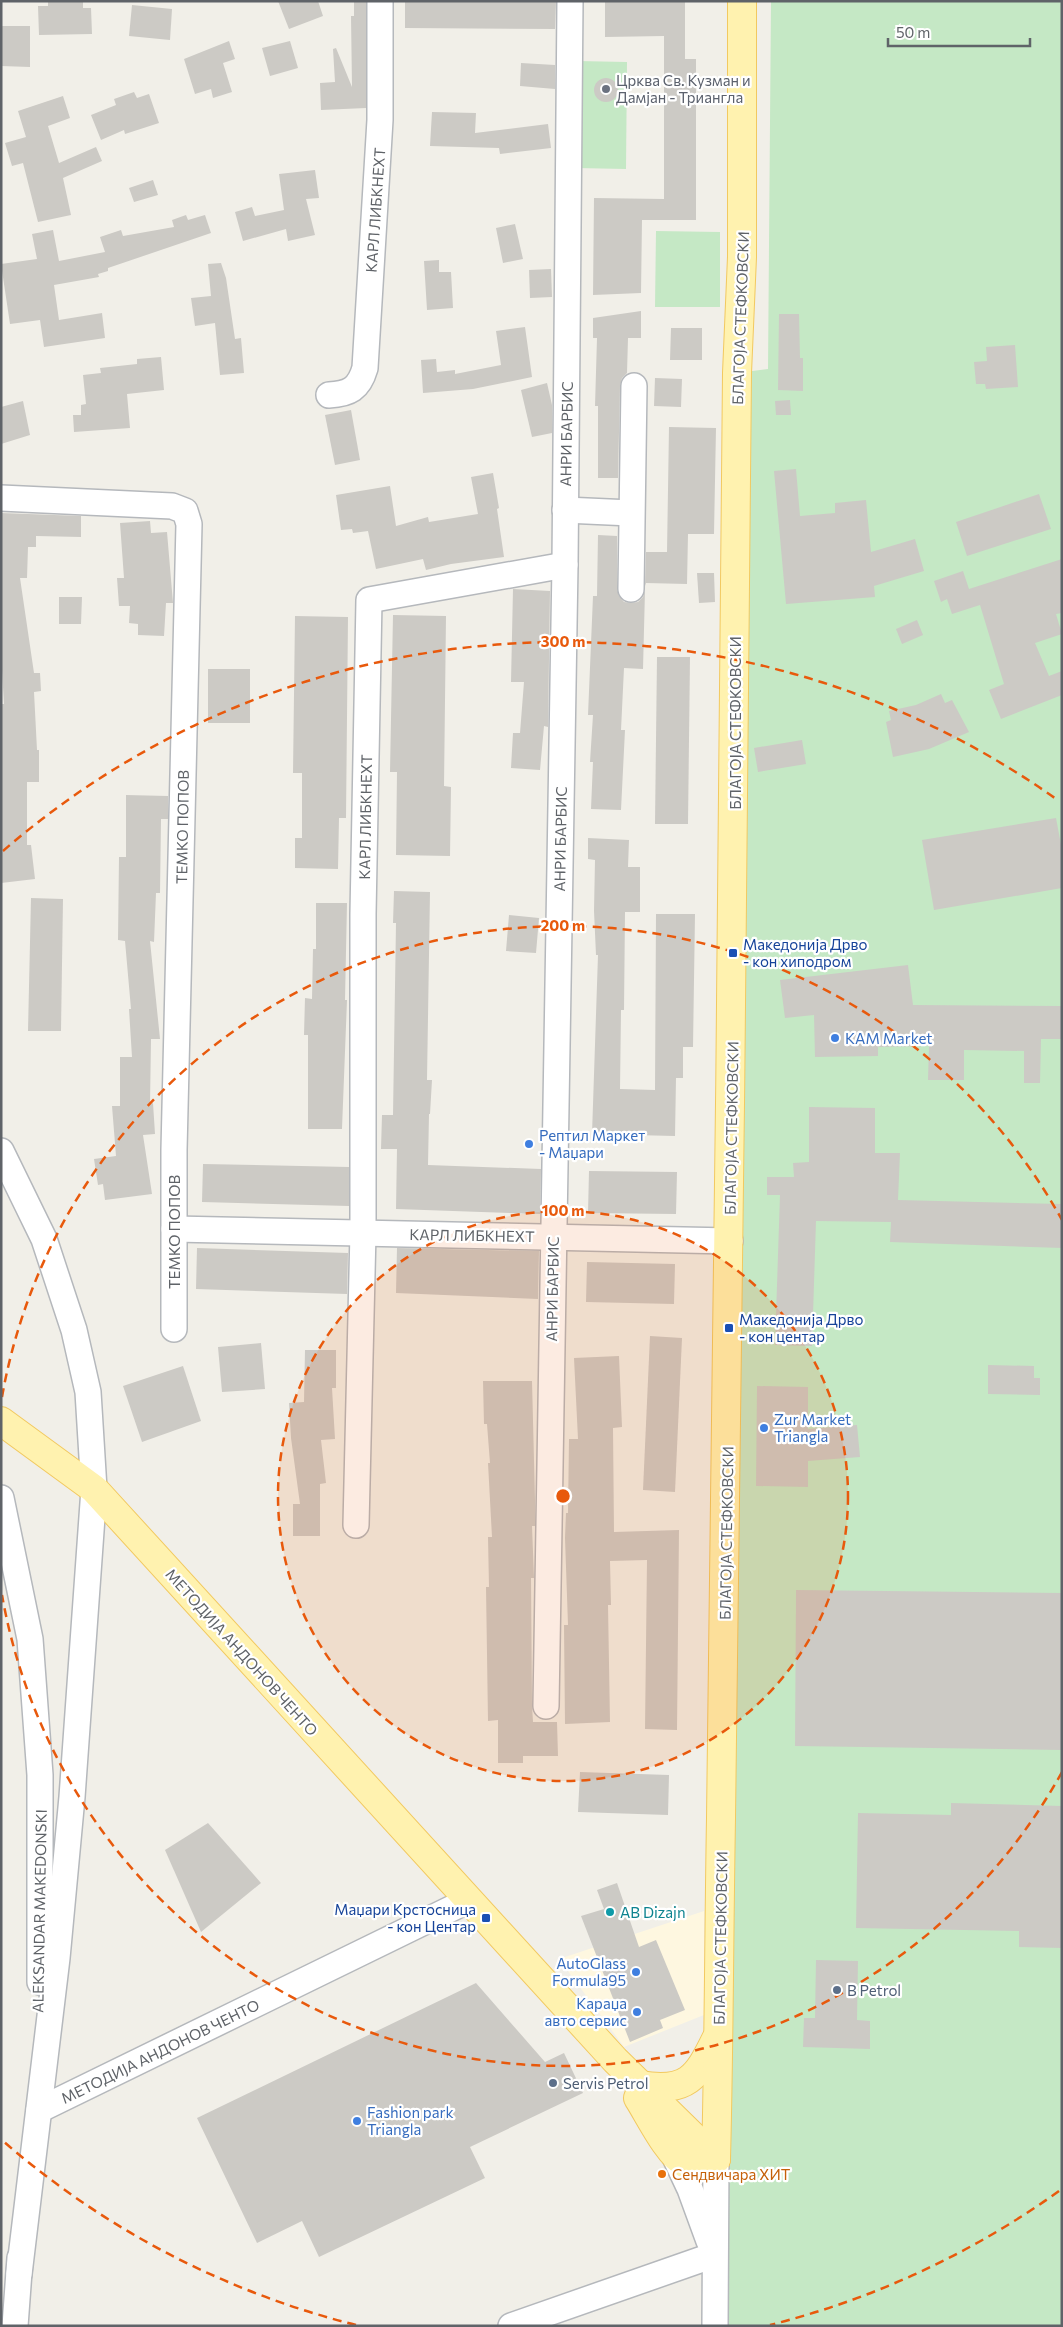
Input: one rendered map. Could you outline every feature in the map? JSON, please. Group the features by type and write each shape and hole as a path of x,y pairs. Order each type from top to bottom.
{"main road":[{"name":"БЛАГОЈА СТЕФКОВСКИ","path":"716,2159 730,1240 737,383 742,257 742,1"},
{"name":"МЕТОДИЈА АНДОНОВ ЧЕНТО","path":"1,1420 94,1489 615,2060 716,2159"},
{"path":"640,2085 658,2088 674,2087 692,2078 702,2068 719,2031"},
{"name":"МЕТОДИЈА АНДОНОВ ЧЕНТО","path":"615,2060 674,2155"},
{"path":"674,2155 687,2164 699,2165 716,2159"}],"street":[{"name":"КАРЛ ЛИБКНЕХТ","path":"329,395 351,390 361,382 365,368 380,120 380,1"},
{"name":"АНРИ БАРБИС","path":"546,1706 552,1236 565,565 570,1"},
{"path":"631,589 634,386"},
{"name":"ТЕМКО ПОПОВ","path":"1,498 172,506 185,511 189,524 174,1228 174,1329"},
{"path":"565,510 631,513"},
{"name":"КАРЛ ЛИБКНЕХТ","path":"356,1525 363,1232 363,914 369,600 565,565"},
{"path":"1,1152 44,1239 74,1330 88,1392 94,1489 72,1797 57,1958 19,2274"},
{"name":"КАРЛ ЛИБКНЕХТ","path":"174,1228 730,1240"},
{"name":"ALEKSANDAR MAKEDONSKI","path":"1,1498 30,1639 40,1776 40,1981 15,2326"},
{"name":"МЕТОДИЈА АНДОНОВ ЧЕНТО","path":"39,2110 469,1900"},
{"path":"511,2326 714,2256 690,2189 674,2155"},
{"name":"БЛАГОЈА СТЕФКОВСКИ","path":"715,2326 716,2159"}],"shaded area":[{"path":"704,1911 704,2015 624,2047 559,1959"}],"green space":[{"path":"771,1 1062,1 1062,2326 725,2326 737,373 768,369"},
{"path":"577,61 627,62 626,169 576,168"},
{"path":"656,231 720,232 720,307 655,307"}],"building":[{"path":"48,1 83,1 83,8 91,8 92,34 39,35 38,6 48,6"},
{"path":"278,1 318,1 323,16 289,29"},
{"path":"354,1 366,1 366,108 321,110 320,83 335,82 333,49 336,48 352,87 351,16 354,16"},
{"path":"405,1 556,1 555,29 405,28"},
{"path":"605,1 685,1 685,59 696,59 696,220 642,220 641,293 593,295 594,198 664,199 664,36 605,37"},
{"path":"132,5 172,9 170,40 129,36"},
{"path":"1,26 30,26 30,67 1,66"},
{"path":"229,41 235,59 223,63 232,92 213,98 211,89 195,94 184,59"},
{"path":"290,41 298,68 270,76 262,48"},
{"path":"521,63 555,65 555,89 520,86"},
{"name":"Црква Св. Кузман и Дамјан - Триангла","path":"606,78 615,81 618,90 615,99 606,102 597,99 594,90 597,81"},
{"path":"134,92 137,98 149,94 159,123 125,134 124,130 101,140 91,115 116,105 114,99"},
{"path":"63,96 70,118 48,126 59,163 96,147 102,161 63,178 71,215 38,222 23,163 12,166 5,143 26,137 18,111"},
{"path":"432,112 476,113 475,133 548,124 551,148 500,154 499,148 430,146"},
{"path":"315,170 319,198 306,199 315,235 288,241 286,229 243,241 235,212 252,207 255,216 284,210 279,174"},
{"path":"153,180 158,195 134,202 129,188"},
{"path":"186,215 188,220 205,215 211,233 108,268 108,271 98,274 99,277 54,285 59,320 102,313 105,338 44,347 40,320 10,324 1,264 37,259 32,234 53,230 59,261 105,252 100,237 121,230 123,236 174,227 172,220"},
{"path":"515,224 523,259 503,263 496,228"},
{"path":"439,260 439,272 451,272 453,308 427,310 424,261"},
{"path":"221,263 226,278 235,339 241,338 244,373 220,375 215,323 195,326 191,298 211,296 208,264"},
{"path":"551,269 552,297 530,298 529,270"},
{"path":"641,311 641,338 628,338 627,373 622,378 620,386 618,478 598,478 598,406 595,406 597,338 593,338 593,318"},
{"path":"779,314 799,314 800,358 803,358 803,391 778,390"},
{"path":"525,327 532,377 473,389 423,393 421,360 436,359 437,372 455,370 455,374 501,365 496,331"},
{"path":"671,328 702,328 702,360 670,360"},
{"path":"1015,345 1018,387 986,389 985,384 976,384 974,362 987,361 986,347"},
{"path":"161,357 164,390 127,394 130,428 74,432 73,415 81,415 81,405 86,404 83,375 101,373 100,368 137,364 137,359"},
{"path":"655,378 682,379 681,407 654,406"},
{"path":"547,383 552,405 552,433 532,437 521,390"},
{"path":"790,400 791,415 776,415 775,401"},
{"path":"23,401 30,435 1,444 1,407"},
{"path":"351,410 360,460 335,465 325,415"},
{"path":"669,427 716,428 714,534 688,534 687,584 646,583 645,586 646,552 667,552"},
{"path":"796,469 800,516 835,513 835,503 866,500 871,552 915,539 924,571 874,586 875,597 786,604 774,471"},
{"path":"493,473 504,557 451,564 426,570 423,559 376,569 368,531 353,533 352,529 341,530 336,495 390,486 396,526 428,517 429,522 478,514 471,477"},
{"path":"1039,494 1051,529 967,556 956,522"},
{"path":"1,513 81,516 81,537 36,536 36,547 28,547 27,578 20,578 34,673 40,673 41,691 34,692 37,750 39,750 39,782 27,782 27,845 31,845 35,879 1,883 1,704 4,704 1,653"},
{"path":"150,521 151,533 167,532 173,603 166,603 164,636 138,635 138,624 129,623 130,606 119,606 117,578 124,578 120,523"},
{"path":"598,535 617,536 617,589 619,596 624,602 638,602 643,597 645,590 643,669 624,668 621,730 625,730 621,810 591,809 593,762 590,762 593,715 588,715 593,596 597,596"},
{"path":"1062,559 1062,613 1056,614 1062,634 1035,643 1049,676 1062,671 1062,695 1001,719 989,690 1004,684 980,605 952,614 947,599 941,602 934,581 963,571 969,589"},
{"path":"697,573 714,573 715,602 699,603"},
{"path":"513,589 550,591 548,727 544,726 540,770 511,768 513,733 520,733 524,682 511,682"},
{"path":"59,597 82,597 81,624 59,624"},
{"path":"393,615 446,616 444,786 451,787 450,856 396,855 397,772 390,772"},
{"path":"295,616 348,617 346,818 339,818 338,869 295,868 295,838 302,838 302,773 293,773"},
{"path":"917,620 923,635 902,644 896,629"},
{"path":"657,657 690,657 688,824 655,824"},
{"path":"208,669 250,669 250,723 208,723"},
{"path":"941,694 945,703 952,700 969,732 929,749 893,757 886,722 891,720 889,711 916,705"},
{"path":"802,740 806,764 758,772 754,748"},
{"path":"126,795 168,796 168,819 161,819 160,893 156,893 154,942 150,941 160,1039 151,1039 150,1104 153,1103 155,1134 143,1135 152,1194 105,1200 103,1184 98,1185 94,1159 116,1156 112,1106 120,1106 120,1057 132,1057 129,1009 131,1009 125,941 118,940 119,857 126,857"},
{"path":"1056,818 1062,850 1062,888 934,910 922,840"},
{"path":"588,838 629,840 628,867 640,867 640,912 625,912 624,1010 621,1010 620,1089 655,1090 656,914 695,914 693,1047 683,1047 683,1078 676,1078 675,1136 592,1134 598,955 596,955 594,911 595,860 588,859"},
{"path":"394,891 430,892 427,1080 432,1080 428,1165 541,1169 540,1214 396,1209 397,1149 381,1149 382,1115 393,1115 396,923 393,923"},
{"path":"31,898 63,899 61,1031 28,1031"},
{"path":"316,903 347,903 345,1000 347,1000 342,1129 308,1129 308,1035 304,1035 305,998 312,999 313,949 316,949"},
{"path":"509,915 539,918 536,953 506,951"},
{"path":"908,965 913,1005 1062,1006 1062,1039 1041,1039 1040,1083 1024,1083 1024,1051 964,1050 964,1080 928,1080 929,1046 878,1047 878,1056 815,1057 814,1015 785,1018 780,980"},
{"path":"809,1107 875,1108 875,1153 900,1153 898,1200 1062,1204 1062,1248 890,1242 891,1222 816,1221 812,1346 775,1345 780,1195 767,1195 767,1177 794,1177 793,1163 809,1162"},
{"path":"203,1164 349,1167 349,1206 202,1202"},
{"path":"589,1171 677,1172 676,1214 588,1213"},
{"path":"197,1248 348,1253 347,1294 196,1289"},
{"path":"397,1248 539,1251 538,1299 396,1293"},
{"path":"587,1262 675,1264 674,1304 586,1302"},
{"path":"650,1336 682,1338 675,1492 643,1490"},
{"path":"261,1343 265,1389 222,1392 218,1347"},
{"path":"305,1350 336,1350 336,1388 332,1388 335,1439 321,1440 326,1483 320,1484 320,1536 293,1536 293,1504 300,1504 291,1438 289,1403 304,1402"},
{"path":"619,1356 622,1427 613,1428 614,1532 679,1530 677,1730 645,1729 647,1560 610,1561 611,1605 608,1605 610,1722 565,1724 564,1625 568,1625 565,1538 566,1513 568,1513 569,1439 578,1439 574,1358"},
{"path":"988,1365 1034,1366 1034,1378 1040,1378 1040,1395 988,1394"},
{"path":"183,1366 201,1421 142,1442 123,1386"},
{"path":"483,1381 532,1381 535,1500 535,1526 532,1526 534,1578 531,1578 533,1722 557,1722 558,1756 523,1756 523,1763 498,1763 498,1720 488,1721 486,1587 489,1587 488,1537 492,1537 488,1463 490,1463 487,1424 484,1424"},
{"path":"757,1386 808,1387 808,1429 857,1425 860,1457 808,1461 808,1487 756,1486"},
{"path":"796,1590 1062,1593 1062,1750 795,1746"},
{"path":"580,1772 669,1775 668,1815 578,1812"},
{"path":"951,1803 1062,1806 1062,1948 1019,1947 1019,1931 856,1928 858,1813 951,1815"},
{"path":"208,1823 261,1883 201,1932 165,1850"},
{"path":"617,1883 639,1947 656,1940 685,2010 660,2020 663,2028 630,2042 581,1916 604,1909 597,1890"},
{"name":"B Petrol","path":"816,1960 858,1961 857,2020 870,2021 870,2049 803,2047 804,2018 815,2018"},
{"name":"Fashion park Triangla","path":"476,1983 545,2062 564,2053 583,2093 470,2147 485,2178 319,2257 302,2221 257,2243 197,2118"}],"place":[{"name":"Црква Св. Кузман и Дамјан - Триангла","path":"606,89"},
{"name":"Македонија Дрво - кон хиподром","path":"733,953"},
{"name":"KAM Market","path":"835,1038"},
{"name":"Рептил Маркет - Маџари","path":"529,1144"},
{"name":"Македонија Дрво - кон центар","path":"729,1328"},
{"name":"Zur Market Triangla","path":"764,1428"},
{"name":"AB Dizajn","path":"610,1912"},
{"name":"Маџари Крстосница - кон Центар","path":"486,1918"},
{"name":"AutoGlass Formula95","path":"636,1972"},
{"name":"B Petrol","path":"837,1990"},
{"name":"Караџа авто сервис","path":"637,2012"},
{"name":"Servis Petrol","path":"553,2083"},
{"name":"Fashion park Triangla","path":"357,2121"},
{"name":"Сендвичара ХИТ","path":"662,2174"}]}
